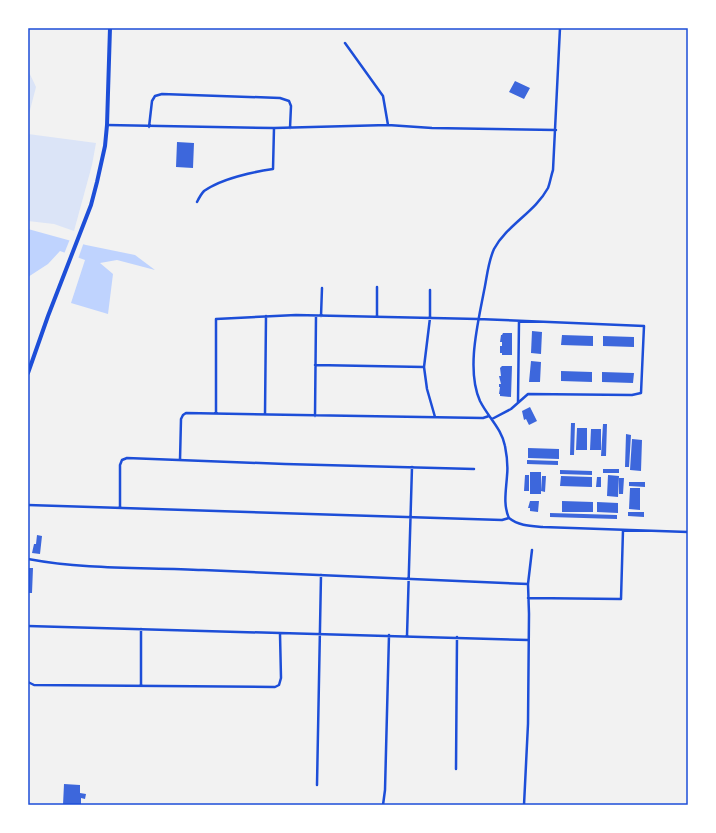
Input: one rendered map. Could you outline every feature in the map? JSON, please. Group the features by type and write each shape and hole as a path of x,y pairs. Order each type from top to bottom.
{"main road":[{"path":"28,373 48,316 79,239 98,182 107,125 110,28"}],"street":[{"path":"560,28 553,170 548,187 540,199 501,238 493,251 478,319 474,357 474,381 480,401 504,439 506,447 507,475 505,496 507,512 509,518 523,525 688,532"},
{"path":"345,43 383,96 388,125"},
{"path":"149,127 152,101 155,96 162,94 289,101 292,106 290,128"},
{"path":"107,125 149,127 274,128 388,125 432,128 556,130"},
{"path":"197,202 202,192 216,185 253,172 273,169 274,128"},
{"path":"377,287 377,317"},
{"path":"321,316 322,288"},
{"path":"430,290 430,318 424,367 426,389 435,417"},
{"path":"265,414 266,316"},
{"path":"216,413 216,319 266,316 321,316 478,319 644,326 641,393 632,395 528,394 511,409 492,419"},
{"path":"315,416 316,316"},
{"path":"518,402 519,321"},
{"path":"315,365 424,367"},
{"path":"180,460 180,419 183,414 186,413 483,418 489,416"},
{"path":"120,508 120,465 122,460 128,458 474,469"},
{"path":"407,636 412,467"},
{"path":"28,504 502,520 509,518"},
{"path":"528,598 621,599 623,530"},
{"path":"524,805 528,724 528,584 532,550"},
{"path":"28,559 79,567 186,569 528,584"},
{"path":"318,785 321,575"},
{"path":"28,626 528,640"},
{"path":"141,629 141,685"},
{"path":"28,682 34,684 275,687 279,684 281,678 280,634"},
{"path":"383,805 385,790 389,635"},
{"path":"456,769 458,637"}],"shaded area":[{"path":"28,70 36,87 28,118"},
{"path":"28,134 96,143 92,165 74,231 54,224 28,221"}],"water":[{"path":"28,229 86,245 135,255 155,270 117,260 100,263 113,274 108,314 71,303 85,260 60,251 48,264 28,277"}],"pier":[{"path":"70,239 84,242 78,259 64,254"}],"building":[{"path":"515,81 530,88 524,99 509,92"},
{"path":"177,142 194,143 193,168 176,167"},
{"path":"532,331 542,332 541,354 531,353"},
{"path":"503,333 512,333 512,355 502,355 502,353 500,353 500,346 502,346 502,342 500,342 501,335"},
{"path":"562,335 593,336 593,346 561,345"},
{"path":"603,336 634,337 634,347 603,346"},
{"path":"531,361 541,362 540,382 529,382"},
{"path":"502,366 512,366 511,397 500,396 499,394 499,384 501,384 499,376 501,376 500,368"},
{"path":"561,371 592,372 592,382 561,381"},
{"path":"602,372 634,373 633,383 602,382"},
{"path":"530,407 537,421 529,425 526,419 524,420 522,411"},
{"path":"571,423 575,423 574,455 570,455"},
{"path":"603,424 607,424 606,456 601,456"},
{"path":"577,428 587,428 587,450 576,450"},
{"path":"591,429 601,429 601,450 590,450"},
{"path":"626,434 631,435 629,467 625,467"},
{"path":"632,439 642,440 641,471 630,470"},
{"path":"528,448 559,449 559,459 528,458"},
{"path":"527,460 558,461 558,465 527,464"},
{"path":"603,469 619,469 619,473 603,473"},
{"path":"560,470 592,471 592,475 560,474"},
{"path":"530,472 541,472 541,494 530,494"},
{"path":"525,475 529,475 529,491 524,491"},
{"path":"608,475 619,476 618,497 607,496"},
{"path":"542,476 546,476 545,492 541,491"},
{"path":"561,476 592,477 592,487 560,486"},
{"path":"597,477 601,477 601,487 596,487"},
{"path":"619,478 624,478 623,494 619,494"},
{"path":"629,482 645,482 645,487 629,486"},
{"path":"630,488 640,488 640,510 629,509"},
{"path":"530,501 539,501 538,512 530,511 530,508 528,508"},
{"path":"562,501 593,502 593,512 562,512"},
{"path":"597,502 618,503 618,513 597,512"},
{"path":"628,512 644,512 644,517 628,516"},
{"path":"550,513 617,515 617,519 550,517"},
{"path":"37,535 42,536 40,554 32,553 34,544 36,544"},
{"path":"28,568 33,568 32,593 28,593"},
{"path":"64,784 80,785 80,793 86,794 85,799 81,798 81,805 63,805"}]}
